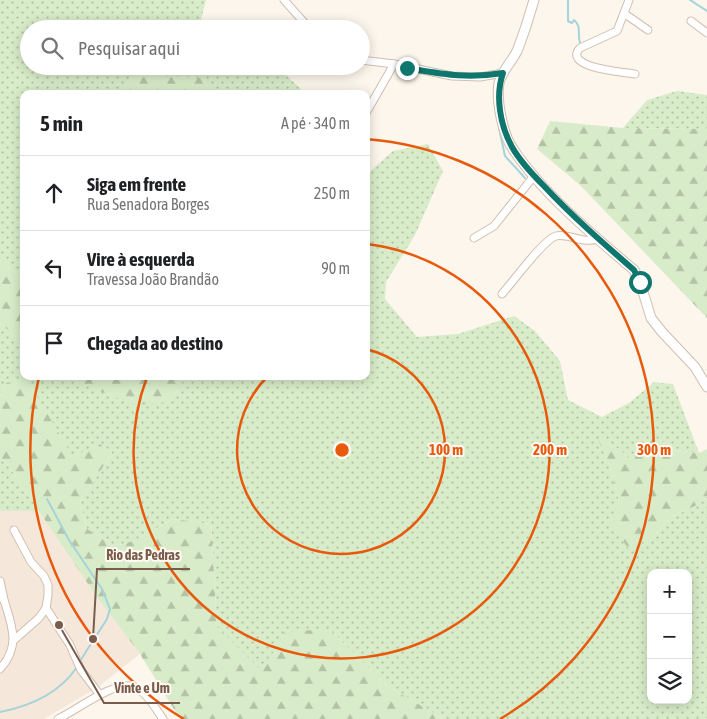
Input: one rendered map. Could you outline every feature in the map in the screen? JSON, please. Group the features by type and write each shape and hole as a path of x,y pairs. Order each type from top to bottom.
{"street":[{"path":"284,0 302,20"},
{"path":"534,0 517,51 503,73 499,84 498,100 513,149 534,176 598,239 634,270 640,282 651,318 695,367 707,387"},
{"path":"629,0 620,27 614,33 580,48 576,56 582,63 596,68 635,74"},
{"path":"625,14 648,30"},
{"path":"691,21 707,33"},
{"path":"370,61 452,76 480,77 503,73"},
{"path":"370,106 394,64"},
{"path":"474,238 494,226 534,176"},
{"path":"502,294 531,259 552,238 561,236 588,242 598,239"},
{"path":"14,530 31,562 44,576 48,585 46,608 39,618 14,640"},
{"path":"0,581 2,598 14,640 9,659 0,669"},
{"path":"46,608 67,640 81,670 100,695"},
{"path":"58,719 100,695 124,686 131,686 147,697 163,719"}],"shaded area":[{"path":"0,510 39,511 96,596 140,654 98,687 44,719 0,719"}],"green space":[{"path":"0,0 206,0 202,20 20,20 20,75 285,75 302,90 211,90 202,78 131,76 123,90 20,90 20,276 0,259"},
{"path":"131,76 202,78 211,90 123,90"},
{"path":"677,91 707,95 707,129 623,128 647,100"},
{"path":"550,121 623,128 707,129 707,318 580,185 537,149"},
{"path":"428,144 443,171 415,235 386,282 385,299 417,337 458,334 514,316 535,331 560,361 568,400 602,417 629,403 654,382 673,384 699,453 672,450 660,440 630,460 619,449 599,440 610,467 619,501 653,537 672,517 699,504 707,496 707,719 444,719 387,686 329,629 262,672 217,627 211,524 173,519 136,540 116,546 87,529 80,502 112,453 100,444 73,457 6,383 0,397 0,323 20,340 20,380 72,380 169,402 183,380 370,380 370,171 393,151"},
{"path":"0,259 20,276 20,340 0,323"},
{"path":"28,380 73,457 100,444 112,453 80,502 87,529 116,546 136,540 173,519 211,524 217,627 262,671 285,632 329,629 387,686 444,719 180,719 140,654 96,596 8,465 0,459 0,397 6,383"},
{"path":"71,380 183,380 169,402 136,405"},
{"path":"598,439 619,449 630,460 638,453 646,439 660,440 672,450 699,453 707,449 707,496 699,504 672,517 653,537 629,549 609,523 619,501 610,467"},
{"path":"0,459 8,465 39,511 0,511"}],"waterway":[{"path":"568,0 568,21 572,23 574,20 578,25 580,43"},
{"path":"690,0 707,11"},
{"path":"499,128 505,156 525,178"},
{"path":"47,499 69,540 102,589 110,609 107,619 80,661"},
{"path":"0,712 23,706 53,692 62,685 77,667"}],"place":[{"name":"Vinte e Um","path":"59,625"},
{"name":"Rio das Pedras","path":"93,639"}],"route":[{"path":"407,68 452,76 480,77 503,73 499,84 498,100 513,149 528,169 557,200 634,270 640,282"}]}
